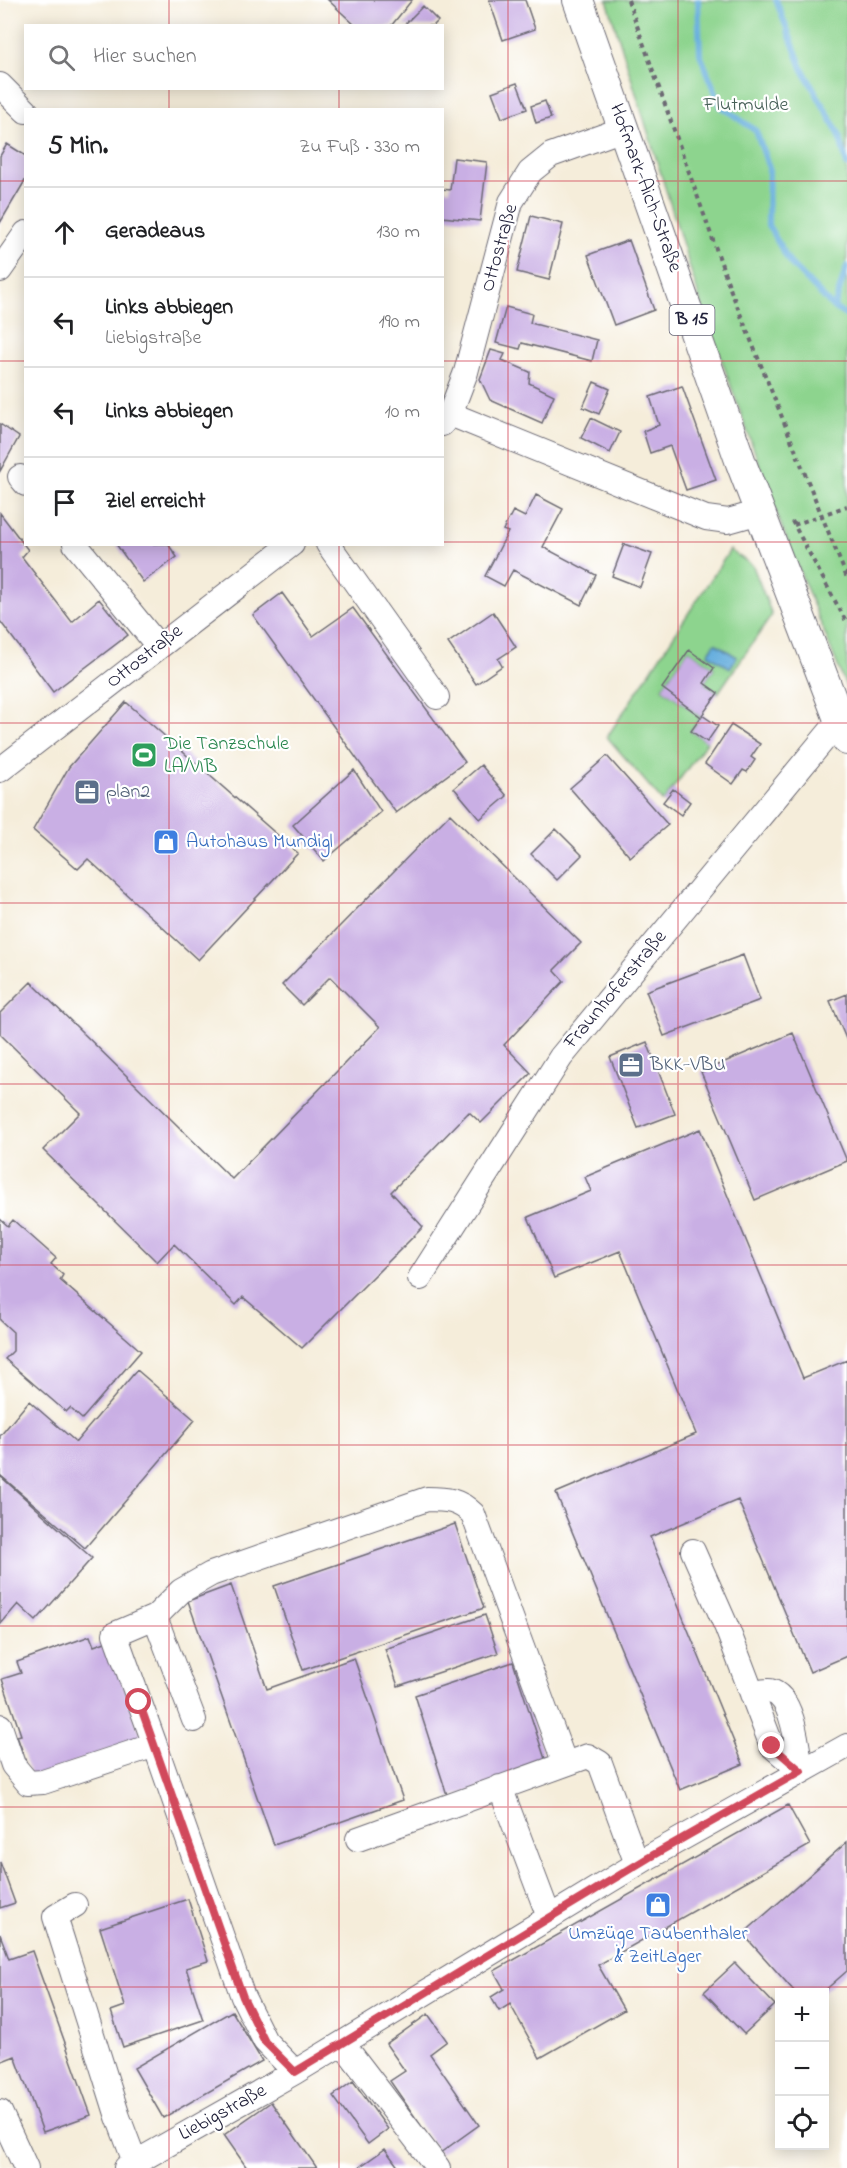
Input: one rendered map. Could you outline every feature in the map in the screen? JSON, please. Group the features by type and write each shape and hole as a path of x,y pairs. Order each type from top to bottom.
{"main road":[{"name":"Hofmark-Aich-Straße","path":"578,0 760,512 843,731"}],"street":[{"path":"0,85 24,109"},
{"name":"Ottostraße","path":"446,419 466,372 511,202 530,172 551,155 623,129"},
{"path":"0,270 24,236"},
{"path":"446,419 706,518 728,521 760,512"},
{"path":"77,546 158,646"},
{"name":"Ottostraße","path":"0,770 289,546"},
{"path":"329,546 437,697"},
{"name":"Fraunhoferstraße","path":"420,1278 561,1057 843,731"},
{"path":"295,2072 265,2042 243,1997 115,1634 155,1617 181,1591 211,1574 427,1499 448,1499 463,1504 473,1514 565,1764"},
{"path":"693,1551 727,1628 772,1746 801,1771"},
{"path":"155,1617 194,1720"},
{"path":"0,1726 12,1764 28,1783 43,1782 155,1745"},
{"name":"Liebigstraße","path":"130,2165 343,2044 637,1864 847,1746"},
{"path":"358,1839 588,1756 600,1763 637,1864"},
{"path":"500,1787 549,1917"},
{"path":"75,1905 55,1917 118,2117 130,2165"},
{"path":"343,2044 438,2168"},
{"path":"0,2112 26,2168"}],"path":[{"path":"628,0 731,291 847,578"},
{"path":"794,526 847,506"},
{"path":"789,516 847,623"}],"green space":[{"name":"Flutmulde","path":"607,0 847,0 847,689 780,522 700,300"},
{"path":"730,550 753,566 772,615 718,693 704,683 714,668 689,650 662,688 701,717 691,731 707,742 663,802 607,737"}],"water":[{"path":"715,643 737,657 730,668 708,654"}],"building":[{"path":"328,0 412,0 393,24 354,24"},
{"path":"489,0 525,0 535,29 503,40"},
{"path":"423,6 438,21 435,24 405,24"},
{"path":"517,83 527,109 502,118 492,92"},
{"path":"545,101 551,118 536,123 531,106"},
{"path":"7,144 24,155 24,182 0,223 0,156"},
{"path":"454,158 487,162 480,221 444,217 444,189 450,190"},
{"path":"531,216 563,224 549,280 517,272"},
{"path":"629,240 654,310 614,325 588,255"},
{"path":"506,307 532,314 530,323 597,340 592,361 522,343 520,349 496,343"},
{"path":"491,350 505,354 502,360 530,372 529,383 554,395 542,423 490,400 480,379"},
{"path":"594,382 610,389 599,414 583,407"},
{"path":"682,386 716,480 686,490 670,446 650,453 643,431 659,425 650,397"},
{"path":"591,418 620,432 610,453 581,438"},
{"path":"0,424 19,437 0,471"},
{"path":"536,495 563,509 543,547 596,575 581,605 513,570 504,586 485,576 508,532 503,530 513,511 525,517"},
{"path":"0,513 28,550 22,557 72,622 99,599 128,635 53,692 0,621"},
{"path":"624,544 652,554 640,587 612,576"},
{"path":"117,546 169,546 177,557 143,582"},
{"path":"282,593 313,636 353,608 465,762 396,813 253,615"},
{"path":"493,612 516,647 498,659 502,666 476,684 448,643"},
{"path":"689,650 714,668 704,683 718,693 702,715 718,726 707,742 691,731 701,717 662,688"},
{"name":"Autohaus Mundigl","path":"126,702 298,853 198,960 88,859 78,869 33,830 69,767"},
{"path":"731,725 760,744 751,757 755,760 747,772 743,770 733,784 705,764"},
{"path":"607,756 668,825 630,857 570,788"},
{"path":"481,765 507,796 480,819 454,788"},
{"path":"354,770 381,812 324,861 293,825"},
{"path":"673,789 690,802 681,815 663,802"},
{"path":"450,814 581,943 554,970 564,981 504,1045 531,1073 481,1123 469,1112 391,1192 423,1227 302,1348 243,1297 236,1305 174,1244 157,1262 43,1150 80,1113 0,1034 0,1013 31,982 232,1179 380,1027 330,977 302,1005 282,985"},
{"path":"556,829 582,855 557,880 531,854"},
{"path":"743,955 760,1000 664,1036 646,991"},
{"path":"847,994 847,1041 830,1001"},
{"path":"793,1033 847,1161 755,1200 701,1072"},
{"path":"647,1042 675,1114 638,1128 610,1057"},
{"path":"700,1129 803,1378 847,1360 847,1656 810,1672 738,1500 650,1537 743,1764 680,1790 556,1493 696,1434 620,1251 554,1278 528,1217 591,1191 585,1177"},
{"path":"0,1219 8,1226 13,1220 56,1258 51,1264 63,1275 60,1280 141,1351 82,1419 70,1408 66,1412 5,1359 13,1351 13,1332 0,1320"},
{"path":"137,1370 195,1420 85,1548 0,1475 0,1436 29,1401 76,1442"},
{"path":"0,1476 92,1558 36,1621 18,1604 0,1625"},
{"path":"455,1524 484,1608 303,1670 274,1586"},
{"path":"231,1585 267,1689 354,1658 403,1800 274,1845 188,1601"},
{"path":"485,1615 498,1653 398,1686 385,1649"},
{"path":"90,1636 94,1646 108,1641 142,1738 32,1778 17,1736 21,1735 2,1679 21,1673 17,1662"},
{"path":"513,1662 547,1765 448,1798 415,1695"},
{"name":"Umzüge Taubenthaler & ZeitLager","path":"788,1805 810,1845 598,1965 624,2010 540,2058 510,2004 499,2011 491,1997 504,1989 494,1971"},
{"path":"847,1842 847,1971 828,1988 791,1988 743,1934"},
{"path":"0,1862 15,1903 0,1908"},
{"path":"188,1899 208,1961 186,1968 203,2020 123,2047 111,2011 125,2006 100,1928"},
{"path":"0,1934 9,1959 32,1951 91,2115 43,2132 15,2056 0,2062"},
{"path":"735,1963 775,2005 744,2034 704,1992"},
{"path":"232,2011 262,2061 163,2118 134,2068"},
{"path":"428,2014 447,2041 430,2054 479,2125 440,2153 390,2081 405,2071 386,2044"},
{"path":"353,2081 388,2129 368,2144 333,2096"},
{"path":"271,2102 317,2168 247,2168 224,2135"},
{"path":"385,2149 399,2168 358,2168"}],"waterway":[{"path":"698,0 700,54 721,106 756,131 769,168 768,225 790,263 834,308 847,316"},
{"path":"776,0 802,68 839,134 847,165"},
{"path":"834,308 847,266"}],"place":[{"name":"Die Tanzschule LA/VIB","path":"144,755"},
{"name":"plan2","path":"87,792"},
{"name":"Autohaus Mundigl","path":"166,842"},
{"name":"BKK-VBU","path":"631,1065"},
{"name":"Umzüge Taubenthaler & ZeitLager","path":"658,1905"}],"route":[{"path":"139,1702 243,1997 265,2042 295,2072 446,1978 648,1858 801,1771 777,1753 772,1746"}]}
